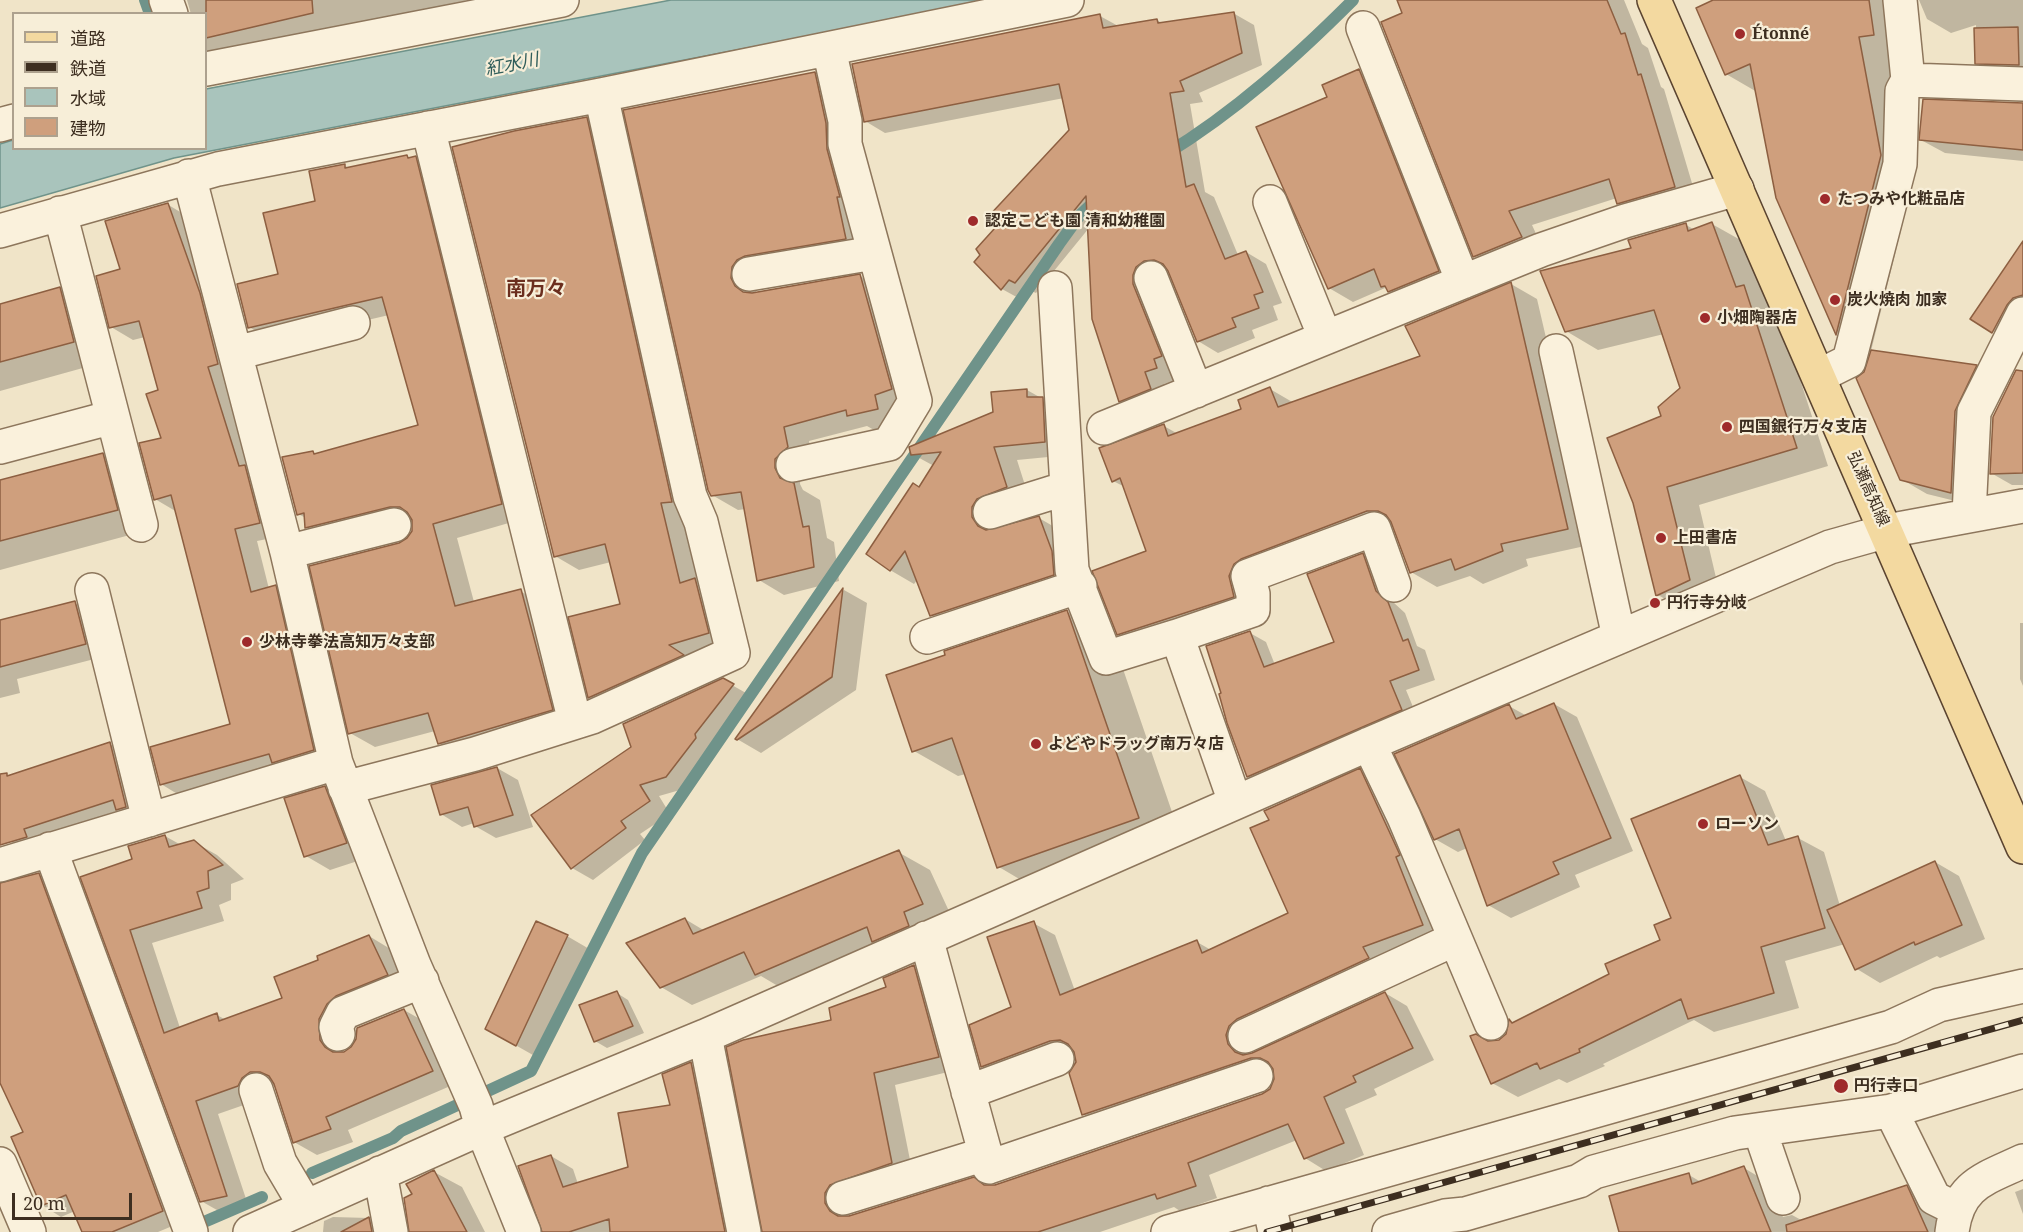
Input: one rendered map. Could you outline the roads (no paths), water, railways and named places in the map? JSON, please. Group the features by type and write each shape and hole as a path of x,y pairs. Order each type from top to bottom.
{"main road":[{"name":"弘瀬高知線","path":"1654,0 2023,847"}],"street":[{"path":"207,69 445,11 562,0"},
{"path":"0,231 189,176 1067,0"},
{"path":"1819,376 1849,361 1900,164 1902,91 1908,80 1900,0"},
{"path":"1363,27 1463,282"},
{"path":"794,465 888,444 915,400 845,144 845,121 828,49"},
{"path":"1908,80 2023,84"},
{"path":"0,865 149,820 340,776 475,754 592,717 734,653 701,522 690,496 601,95"},
{"path":"428,128 575,722"},
{"path":"189,176 287,552 340,776 524,1232"},
{"path":"1104,428 1572,239 1737,189"},
{"path":"1270,202 1325,338"},
{"path":"60,213 141,525"},
{"path":"749,274 873,253"},
{"path":"1151,278 1196,391"},
{"path":"1055,288 1072,570 1106,658 1253,610 1253,594 1248,576 1374,529 1394,585"},
{"path":"1969,515 1974,412 2023,314"},
{"path":"236,353 353,323"},
{"path":"1556,351 1619,637"},
{"path":"0,447 113,417"},
{"path":"990,512 1067,488"},
{"path":"250,1232 380,1173 475,1106 705,1036 1235,802 1830,547 1887,531 2023,506"},
{"path":"287,552 394,525"},
{"path":"927,637 1080,586"},
{"path":"92,590 149,820"},
{"path":"1177,636 1235,802"},
{"path":"1369,744 1404,817 1491,1023"},
{"path":"50,849 191,1232"},
{"path":"926,938 988,1167 1256,1076"},
{"path":"1245,1036 1455,939"},
{"path":"338,1035 336,1026 343,1013 422,981"},
{"path":"1168,1232 1272,1218 1479,1146 1492,1139 1629,1100 1648,1098 1891,1027 1939,1005 2023,986"},
{"path":"705,1036 744,1232"},
{"path":"968,1092 1057,1059"},
{"path":"1389,1232 1445,1216 1465,1214 1579,1180 1594,1172 1735,1133 1891,1112 2023,1071"},
{"path":"256,1090 280,1163 306,1207"},
{"path":"1891,1112 1934,1198 1954,1220 1973,1185 2023,1161"},
{"path":"1760,1131 1783,1198"},
{"path":"843,1198 985,1154"},
{"path":"0,1164 29,1232"},
{"path":"380,1173 391,1232"}],"water":[{"name":"紅水川","path":"671,0 997,0 174,158 0,208 0,144 12,140 12,150 207,150 207,89"}],"waterway":[{"path":"145,0 149,12"},
{"path":"1166,154 1192,138 1264,83 1353,0"},
{"path":"312,1173 393,1138 401,1131 531,1071 642,853 1059,244 1080,215 1098,198"},
{"path":"204,1222 262,1197"}],"railway":[{"path":"1267,1232 2023,1020"}],"place":[{"name":"Étonné","path":"1740,34"},
{"name":"たつみや化粧品店","path":"1825,199"},
{"name":"認定こども園 清和幼稚園","path":"973,221"},
{"name":"炭火焼肉 加家","path":"1835,300"},
{"name":"小畑陶器店","path":"1705,318"},
{"name":"四国銀行万々支店","path":"1727,427"},
{"name":"上田書店","path":"1661,538"},
{"name":"円行寺分岐","path":"1655,603"},
{"name":"少林寺拳法高知万々支部","path":"247,642"},
{"name":"よどやドラッグ南万々店","path":"1036,744"},
{"name":"ローソン","path":"1703,824"},
{"name":"円行寺口","path":"1841,1086"}],"district":[{"name":"南万々","path":"536,289"}]}
